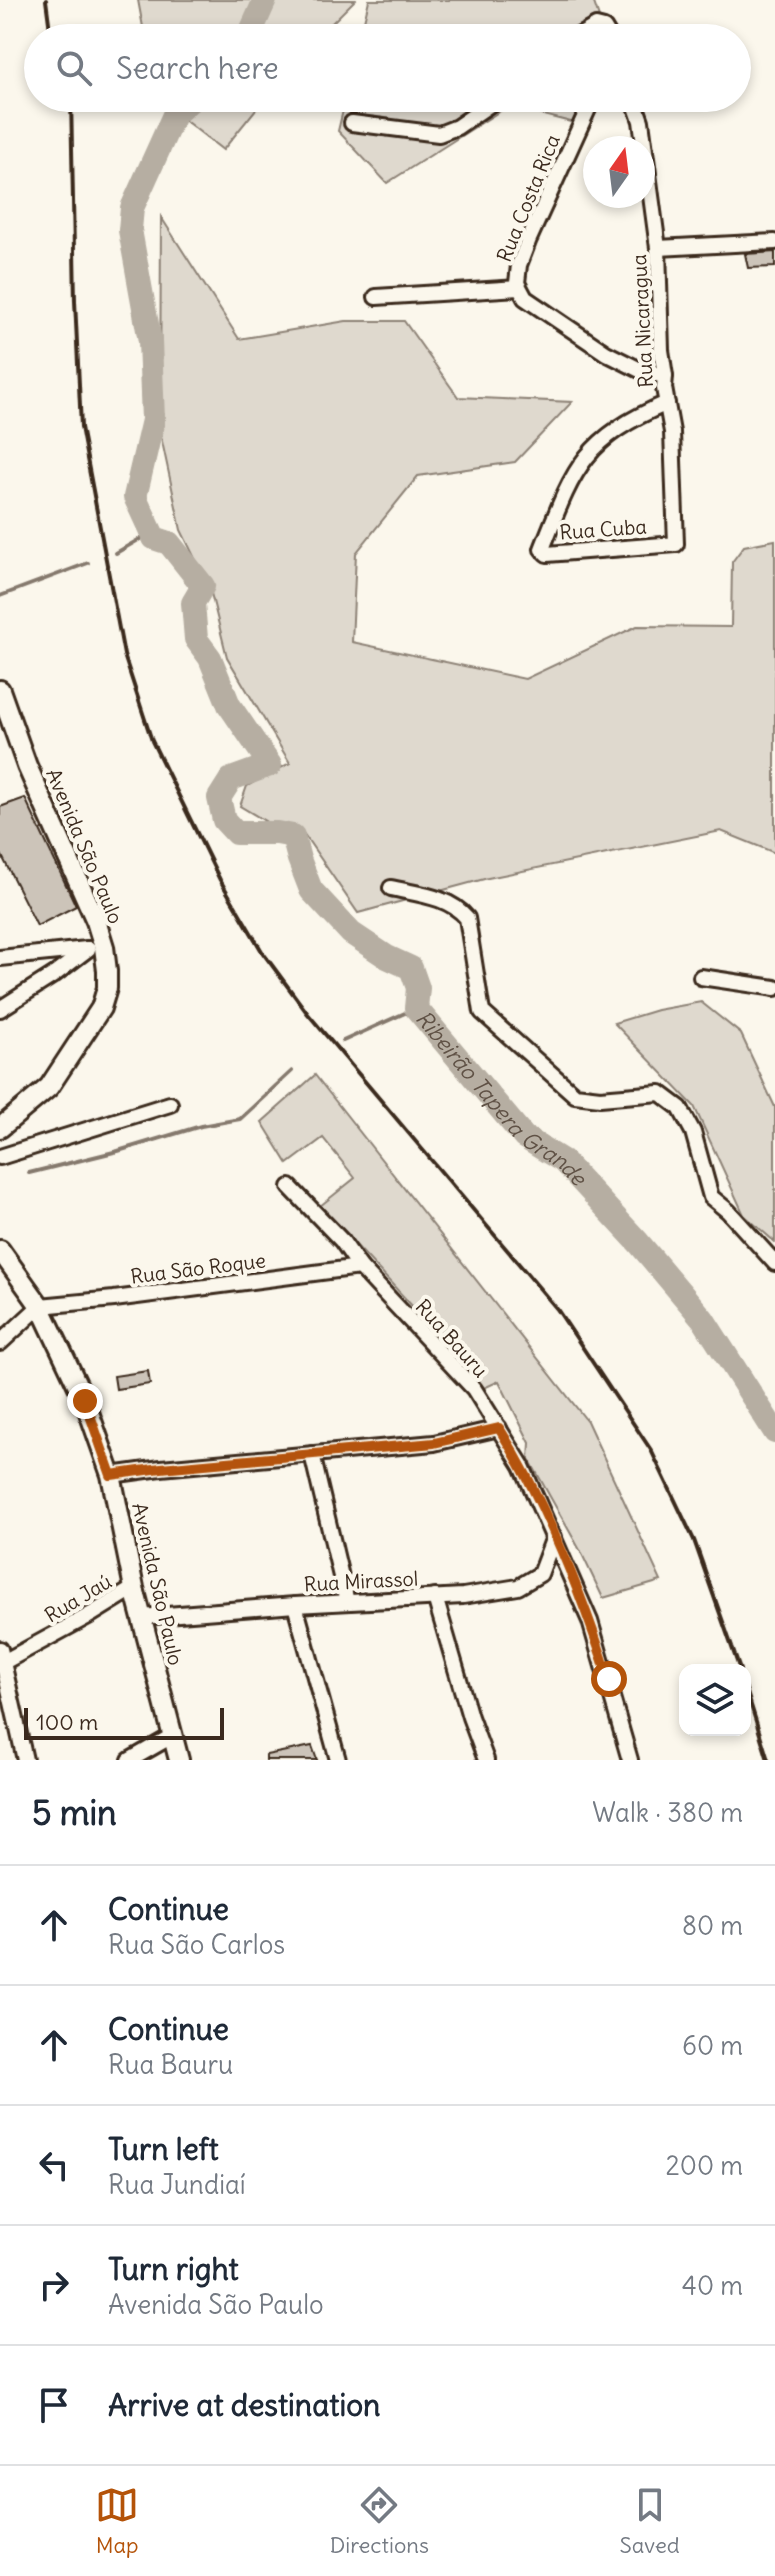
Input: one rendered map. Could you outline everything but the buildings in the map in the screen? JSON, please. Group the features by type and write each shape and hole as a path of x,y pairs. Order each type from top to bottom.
{"main road":[{"name":"Avenida São Paulo","path":"0,690 27,766 96,921 96,948 107,988 101,1008 49,1087 0,1128"},
{"name":"Avenida São Paulo","path":"0,1250 40,1306 85,1401 111,1475 134,1588 179,1760"}],"street":[{"path":"352,123 439,134 457,127 479,112"},
{"name":"Rua Costa Rica","path":"587,112 519,265 519,288 525,298 606,353 642,371 665,376"},
{"name":"Rua Nicaragua","path":"638,112 658,248 661,350 672,432 676,544"},
{"path":"658,248 775,242"},
{"path":"376,297 519,288"},
{"name":"Rua Cuba","path":"667,403 620,426 592,449 572,476 542,549 547,554 676,544"},
{"path":"391,888 446,901 459,908 467,918 482,1012 575,1095 600,1098 660,1093 680,1108 693,1132 711,1197 728,1211 775,1263"},
{"path":"1,956 96,948"},
{"path":"0,1009 96,948"},
{"path":"701,977 775,988"},
{"path":"0,1157 170,1104"},
{"name":"Rua Bauru","path":"290,1187 474,1389 522,1466 590,1621 630,1760"},
{"name":"Rua São Roque","path":"40,1306 360,1267"},
{"path":"0,1343 40,1306"},
{"path":"111,1475 434,1443 499,1428"},
{"path":"312,1454 347,1602"},
{"name":"Rua Mirassol","path":"141,1617 494,1592 518,1587 540,1574 554,1537"},
{"name":"Rua Jaú","path":"1,1658 92,1614 134,1588"},
{"path":"435,1597 470,1717 486,1760"},
{"path":"295,1605 338,1760"},
{"path":"1,1658 25,1760"},
{"path":"130,1760 172,1736"}],"shaded area":[{"path":"138,0 355,0 331,24 142,24"},
{"path":"369,0 593,0 601,24 363,24"},
{"path":"174,112 254,112 223,150"},
{"path":"343,112 499,112 387,183 338,131"},
{"path":"532,112 582,112 575,123"},
{"path":"161,217 239,339 346,321 404,321 458,397 572,402 515,462 418,476 356,553 352,642 525,679 637,626 731,627 732,562 744,546 775,540 775,853 721,831 488,878 358,913 299,827 275,827 240,806 247,786 290,763 227,657 210,589 181,530 160,432"},
{"path":"701,1002 741,1034 775,1107 775,1242 744,1215 694,1106 614,1023 657,1010"},
{"path":"315,1075 587,1421 661,1581 603,1598 529,1459 530,1443 499,1381 484,1388 320,1206 355,1178 323,1138 288,1164 262,1122"}],"waterway":[{"name":"Ribeirão Tapera Grande","path":"254,24 265,0"},
{"name":"Ribeirão Tapera Grande","path":"177,112 132,208 130,230 150,341 153,420 135,497 154,538 169,543 203,586 193,603 196,639 210,658 229,705 270,765 231,779 219,798 224,820 236,833 293,836 311,890 351,933 387,957 411,968 418,988 416,1008 524,1137 563,1161 638,1242 703,1319 775,1432"},
{"path":"116,553 152,532"},
{"path":"0,596 88,563"},
{"path":"343,1041 416,1008"},
{"path":"29,1173 201,1126 240,1119 292,1071"}],"railway":[{"path":"46,0 49,24"},
{"path":"71,112 81,427 124,655 152,741 220,880 263,953 308,1014 557,1309 651,1450 694,1540 738,1664"},
{"path":"751,1705 768,1760"}],"route":[{"path":"85,1401 111,1475 434,1443 499,1428 540,1501 590,1621 609,1679"}]}
